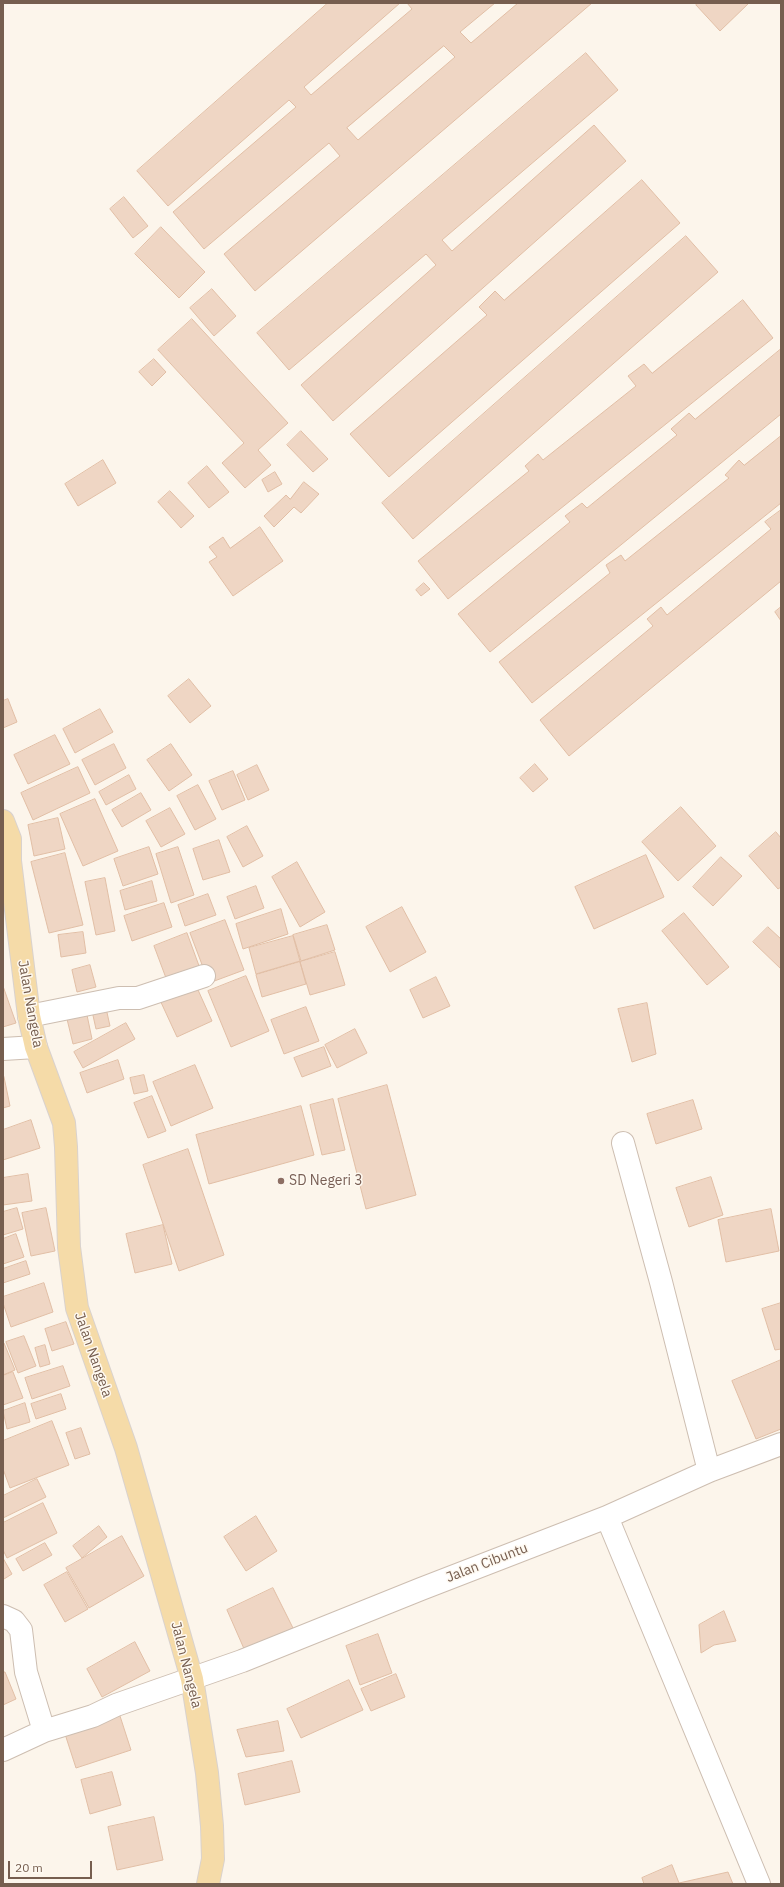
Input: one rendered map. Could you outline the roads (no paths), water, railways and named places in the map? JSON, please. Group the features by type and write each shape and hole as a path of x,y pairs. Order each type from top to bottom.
{"main road":[{"name":"Jalan Nangela","path":"3,821 10,839 10,860 29,1016 36,1047 64,1123 69,1247 77,1308 126,1448 192,1679 207,1773 212,1826 212,1859 208,1884"}],"street":[{"path":"29,1016 119,998 138,998 204,976"},
{"path":"3,1049 36,1047"},
{"path":"623,1143 661,1282 709,1470"},
{"name":"Jalan Cibuntu","path":"3,1750 44,1731 93,1716 116,1705 242,1662 421,1589 606,1517 709,1470 781,1444"},
{"path":"606,1517 759,1884"},
{"path":"3,1616 14,1621 21,1630 26,1672 44,1731"}],"place":[{"name":"SD Negeri 3","path":"281,1181"}]}
